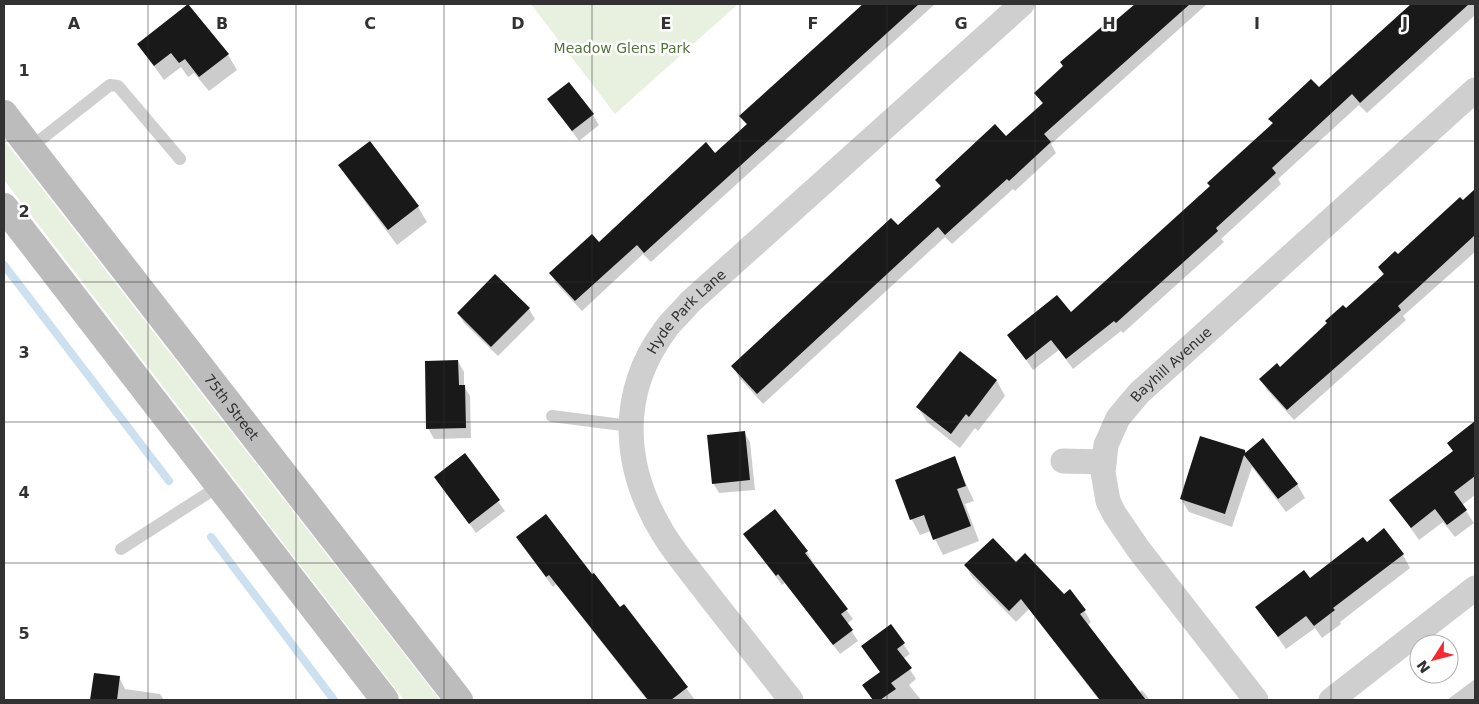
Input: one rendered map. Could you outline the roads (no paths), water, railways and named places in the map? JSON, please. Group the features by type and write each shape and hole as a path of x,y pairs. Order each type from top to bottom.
{"main road":[{"name":"75th Street","path":"4,114 459,700"},
{"path":"4,207 385,700"}],"street":[{"name":"Hyde Park Lane","path":"791,700 664,536 646,501 635,470 630,426 638,382 653,349 666,330 690,302 1022,4"},
{"name":"Bayhill Avenue","path":"1256,700 1139,550 1115,515 1105,489 1104,462 1106,445 1118,418 1139,393 1475,90"},
{"path":"1063,461 1104,462"},
{"path":"1331,700 1475,588"}],"lane":[{"path":"30,148 110,85 118,86 180,159"},
{"path":"552,416 630,426"},
{"path":"121,549 219,486"}],"waterway":[{"path":"4,265 169,481"},
{"path":"211,537 334,700"}],"park label":[{"name":"Meadow Glens Park","path":"622,48"}]}
